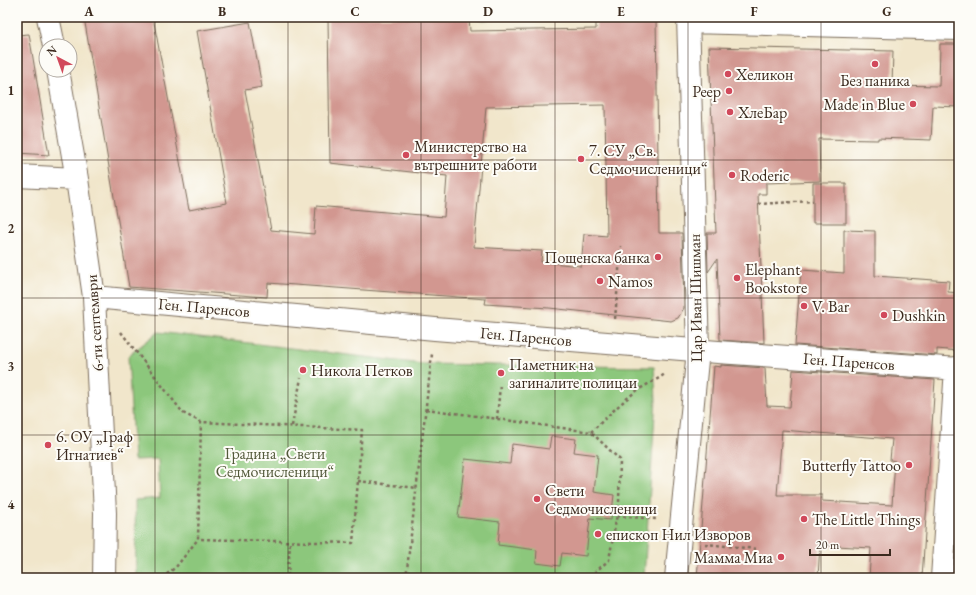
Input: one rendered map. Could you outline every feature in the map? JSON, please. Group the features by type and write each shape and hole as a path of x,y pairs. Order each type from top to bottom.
{"street":[{"path":"48,17 52,38"},
{"path":"688,20 959,29"},
{"name":"Цар Иван Шишман","path":"676,578 698,350 688,20"},
{"name":"6-ти септември","path":"59,78 78,179 94,297 104,514 104,578"},
{"path":"17,176 78,179"},
{"name":"Ген. Паренсов","path":"94,297 613,344 957,368"},
{"path":"942,578 957,368"}],"path":[{"path":"758,204 813,201"},
{"path":"613,344 622,246"},
{"path":"117,327 183,413 201,422 362,430 353,543 198,540"},
{"path":"406,578 435,329"},
{"path":"591,432 638,390 655,381 667,372"},
{"path":"292,426 301,378"},
{"path":"497,419 500,385"},
{"path":"426,410 591,432 620,460 619,504 609,560 588,578"},
{"path":"162,578 176,567 198,540 201,422"},
{"path":"358,482 417,488"},
{"path":"617,516 649,518"},
{"path":"288,576 290,542"},
{"path":"680,542 758,549"}],"green space":[{"path":"479,17 542,17 479,20"},
{"name":"Градина „Свети Седмочисленици“","path":"158,332 423,364 654,367 656,399 644,578 136,578 135,500 160,498 158,459 134,460 128,356"}],"building":[{"path":"84,17 153,17 189,210 227,203 197,31 250,22 262,87 245,90 271,230 314,234 316,206 444,217 447,176 330,163 328,17 469,17 470,31 596,29 596,17 656,17 659,233 682,233 684,308 678,318 671,321 549,308 485,304 486,299 268,283 267,297 129,287","holes":["605,105 607,236 584,234 581,266 541,262 542,251 474,247 486,107"]},
{"path":"29,34 49,155 17,153 17,35"},
{"path":"940,44 959,44 959,107 933,106 931,140 878,138 878,140 819,139 820,181 766,183 766,194 758,194 764,343 720,340 717,259 708,272 707,233 716,233 709,47 893,51 892,85 939,86"},
{"path":"813,183 846,183 846,223 813,223"},
{"path":"844,230 875,231 875,276 949,281 948,292 959,293 959,351 937,349 937,355 795,345 801,270 844,273"},
{"path":"721,365 765,368 767,406 790,407 793,370 935,380 922,578 869,578 871,548 820,545 818,578 766,574 765,578 697,578 714,366 721,367","holes":["782,430 892,439 890,460 895,461 892,505 822,501 822,495 777,495"]},
{"name":"Свети Седмочисленици","path":"551,436 576,439 574,452 598,455 594,492 614,495 611,520 590,518 586,556 562,553 560,566 536,563 537,550 498,545 500,522 458,517 465,459 510,464 512,444 549,449"}],"place":[{"name":"Без паника","path":"875,64"},
{"name":"Хеликон","path":"728,74"},
{"name":"Peep","path":"729,91"},
{"name":"Made in Blue","path":"913,104"},
{"name":"ХлеБар","path":"730,112"},
{"name":"Министерство на вътрешните работи","path":"406,155"},
{"name":"7. СУ „Св. Седмочисленици“","path":"581,159"},
{"name":"Roderic","path":"732,175"},
{"name":"Пощенска банка","path":"658,257"},
{"name":"Elephant Bookstore","path":"737,278"},
{"name":"Namos","path":"600,281"},
{"name":"V. Bar","path":"804,306"},
{"name":"Dushkin","path":"884,315"},
{"name":"Никола Петков","path":"303,370"},
{"name":"Паметник на загиналите полицаи","path":"501,373"},
{"name":"6. ОУ „Граф Игнатиев“","path":"48,445"},
{"name":"Butterfly Tattoo","path":"909,465"},
{"name":"Свети Седмочисленици","path":"537,499"},
{"name":"The Little Things","path":"804,519"},
{"name":"епископ Нил Изворов","path":"598,534"},
{"name":"Мамма Миа","path":"781,557"}]}
